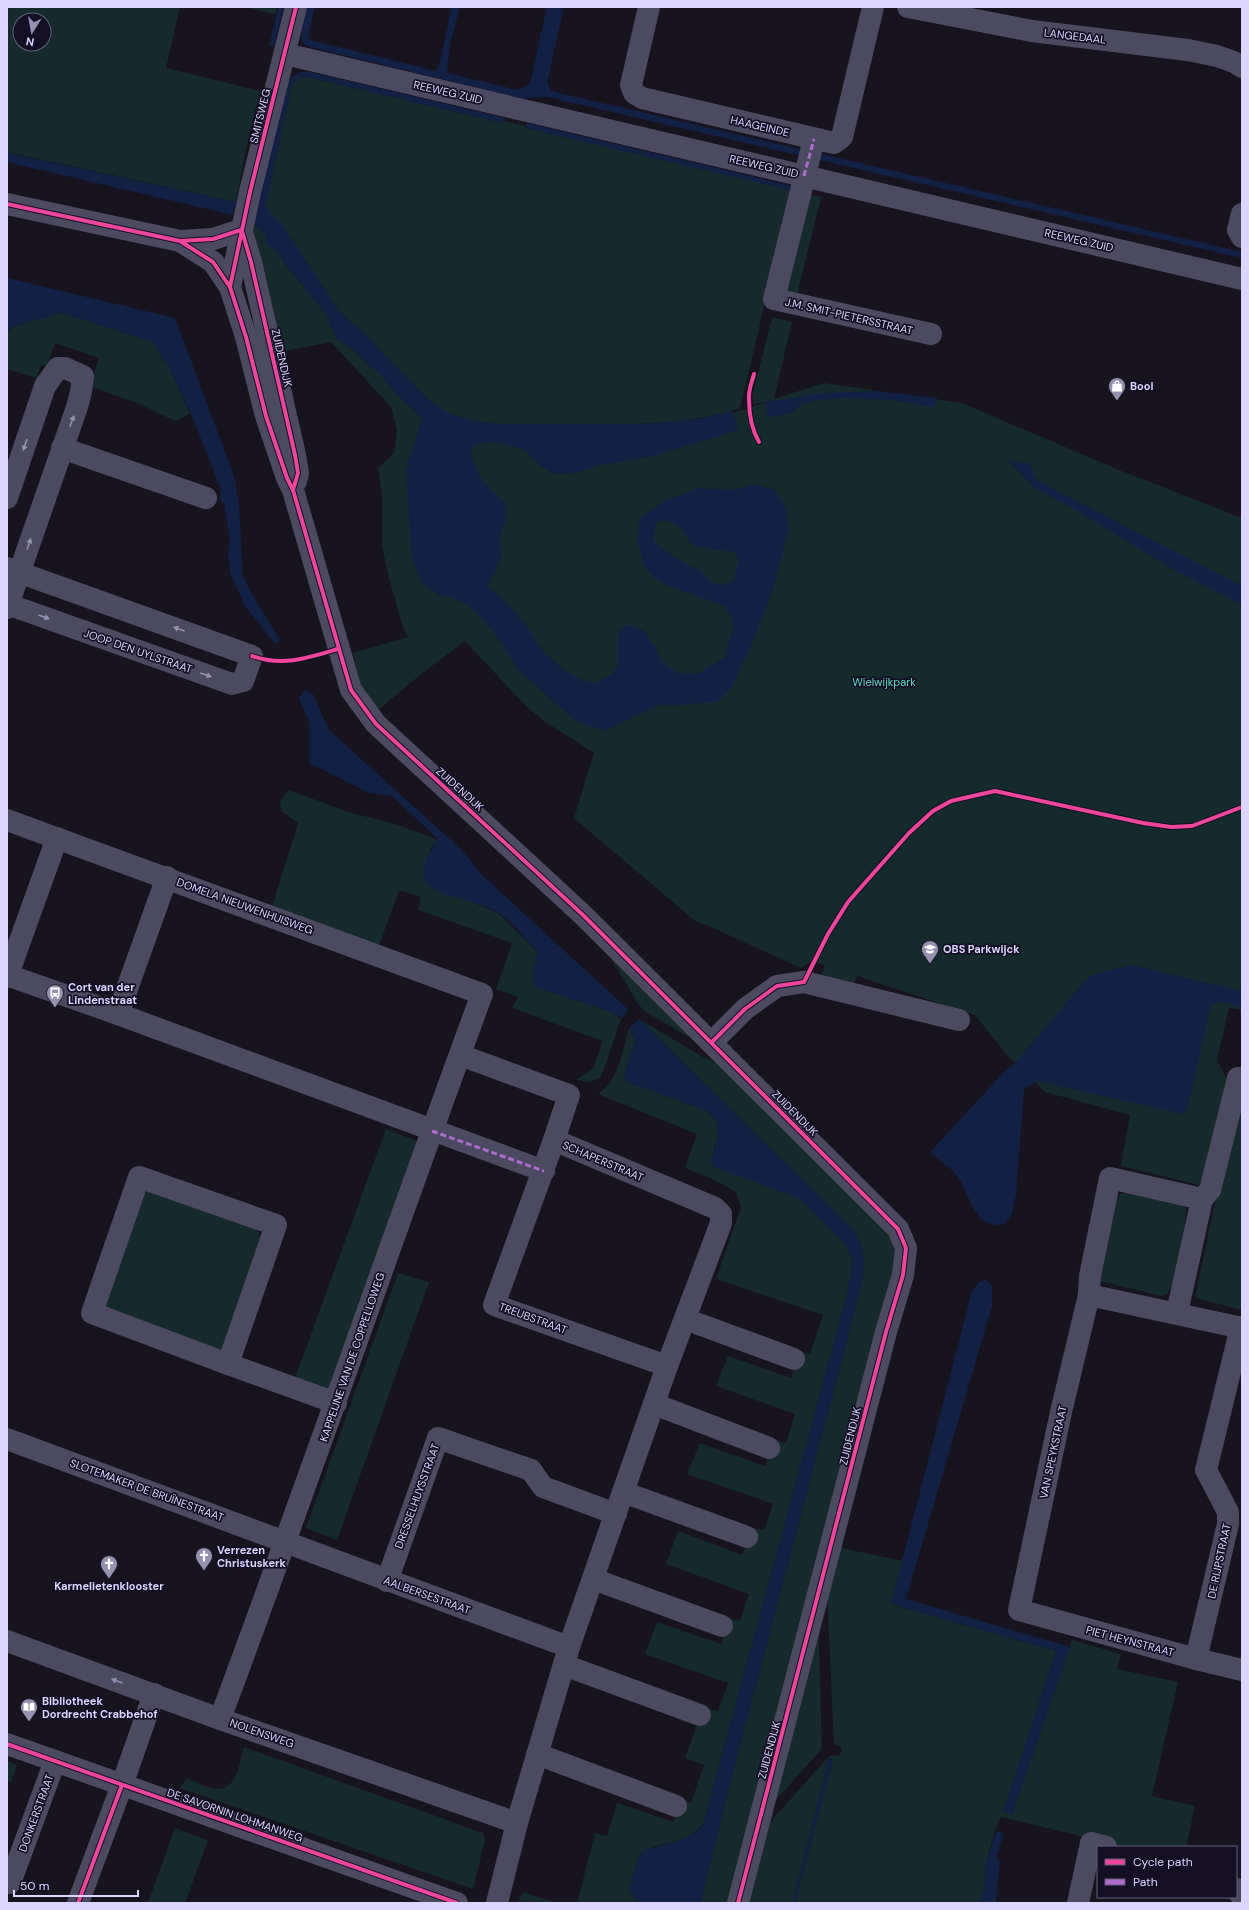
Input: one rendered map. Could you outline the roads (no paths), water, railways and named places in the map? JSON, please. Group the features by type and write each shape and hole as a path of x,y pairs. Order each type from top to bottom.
{"street":[{"name":"SMITSWEG","path":"241,230 296,7"},
{"name":"HAAGEINDE","path":"649,7 631,84 634,93 642,98 810,156 842,137 873,7"},
{"name":"LANGEDAAL","path":"908,7 1032,31 1188,50 1217,56 1234,62 1242,67"},
{"name":"REEWEG ZUID","path":"285,54 810,156 1242,279"},
{"name":"J.M. SMIT-PIETERSSTRAAT","path":"810,156 774,299 931,334"},
{"name":"ZUIDENDIJK","path":"7,204 180,241 214,239 241,230"},
{"path":"1242,214 1238,230 1242,237"},
{"name":"ZUIDENDIJK","path":"230,286 241,230"},
{"name":"ZUIDENDIJK","path":"241,230 251,262 295,455 298,473 293,490"},
{"name":"ZUIDENDIJK","path":"180,241 213,262 230,286 246,337 266,416 287,478 293,490 351,690 376,724 584,914 898,1229 906,1248 901,1282 886,1332 738,1903"},
{"name":"JOOP DEN UYLSTRAAT","path":"7,498 45,386 58,368 65,368 83,376 79,400 62,448 13,570 7,605 232,684 243,681 252,656 13,570"},
{"path":"62,448 206,498"},
{"name":"DOMELA NIEUWENHUISWEG","path":"7,820 167,877 482,994"},
{"path":"57,838 7,976 118,1014 544,1171"},
{"path":"118,1014 167,877"},
{"path":"712,1042 745,1009 777,986 804,982 959,1020"},
{"name":"KAPPEIJNE VAN DE COPPELLOWEG","path":"220,1719 287,1541 482,994"},
{"name":"SCHAPERSTRAAT","path":"460,1055 569,1095 554,1140 715,1208 721,1214 721,1223 685,1319"},
{"path":"1177,1313 1202,1199 1210,1190 1238,1078 1242,1079"},
{"name":"TREUBSTRAAT","path":"554,1140 494,1305 667,1366"},
{"path":"228,1364 276,1225 139,1177 92,1313 228,1364 336,1403"},
{"name":"VAN SPEYKSTRAAT","path":"1019,1610 1089,1295 1090,1276 1110,1178 1202,1199"},
{"path":"1089,1295 1242,1328"},
{"path":"497,1903 517,1823 567,1656 667,1366 685,1319 794,1360"},
{"name":"DE RIJPSTRAAT","path":"1196,1659 1228,1524 1228,1512 1206,1470 1242,1328"},
{"path":"654,1404 769,1448"},
{"name":"DRESSELHUYSSTRAAT","path":"387,1581 438,1438 531,1470 543,1487 616,1514"},
{"name":"SLOTEMAKER DE BRUÏNESTRAAT","path":"7,1439 287,1541"},
{"path":"623,1492 747,1537"},
{"name":"AALBERSESTRAAT","path":"287,1541 567,1656 700,1715"},
{"path":"593,1579 722,1626"},
{"name":"PIET HEYNSTRAAT","path":"1019,1610 1196,1659 1242,1670"},
{"name":"NOLENSWEG","path":"7,1641 220,1719 517,1823"},
{"path":"78,1903 154,1694"},
{"name":"DE SAVORNIN LOHMANWEG","path":"7,1744 457,1903"},
{"path":"537,1754 676,1806"},
{"name":"DONKERSTRAAT","path":"7,1882 10,1883 55,1762"},
{"path":"1078,1903 1091,1844 1101,1846"}],"water":[{"path":"307,7 315,7 308,36 310,40 436,71 440,61 452,7 460,7 450,45 447,73 518,90 528,85 531,79 547,7 564,7 547,83 551,91 1242,252 1242,258 547,97 520,98 310,47 304,44 301,37"},
{"path":"302,72 310,72 505,118 503,123 304,76 299,77 292,84 266,204 270,213 281,223 339,311 364,333 429,400 450,414 470,420 497,424 645,424 698,419 732,411 739,430 650,457 601,465 573,473 555,474 540,466 523,449 499,443 492,442 475,444 470,450 476,468 487,486 506,504 506,520 500,534 501,558 488,586 508,604 527,626 543,652 566,671 583,681 596,683 613,673 618,665 618,635 622,626 631,626 643,630 655,647 663,663 678,673 699,674 725,657 733,630 732,617 724,606 667,585 654,577 644,566 637,539 640,519 661,503 698,488 733,490 754,484 775,490 786,507 789,529 772,593 748,654 741,665 738,676 731,688 718,701 682,705 658,705 605,731 576,721 518,670 496,635 482,618 465,603 451,597 440,596 422,583 412,559 406,470 422,418 399,397 381,375 362,359 359,354 336,338 326,314 288,268 279,254 266,243 267,236 253,223 288,82 291,77","holes":["662,520 675,523 682,529 690,542 697,547 735,552 739,560 733,581 723,585 711,582 702,573 673,556 653,541 656,524"]},
{"path":"526,123 792,186 790,190 526,128"},
{"path":"7,152 236,202 233,215 7,162"},
{"path":"7,278 175,318 234,476 239,505 243,576 250,591 280,640 275,644 245,606 230,573 228,553 230,540 224,503 220,501 221,490 196,426 173,375 153,342 62,313 14,326 7,332"},
{"path":"876,391 937,398 934,407 890,400 846,398 817,400 802,404 792,413 768,417 765,402 826,393"},
{"path":"1007,459 1022,463 1030,463 1033,476 1040,482 1242,586 1242,605 1176,571 1069,506 1035,488"},
{"path":"305,690 313,694 329,730 452,841 466,855 482,875 629,1010 622,1018 612,1012 536,987 532,975 538,953 519,931 497,912 482,905 437,891 427,884 423,874 426,859 438,839 392,796 369,793 309,763 309,721 299,698"},
{"path":"1131,965 1242,991 1242,1006 1221,1002 1211,1005 1187,1111 1183,1114 1037,1081 1024,1089 1016,1195 1011,1216 1004,1224 993,1225 982,1220 973,1208 962,1183 953,1171 930,1152 1005,1071 1017,1061 1088,977"},
{"path":"639,1019 854,1230 861,1247 864,1260 860,1291 727,1795 701,1902 699,1903 638,1903 629,1890 638,1858 645,1850 681,1840 694,1834 703,1824 846,1298 851,1275 852,1258 845,1244 799,1198 716,1168 711,1164 718,1135 717,1121 708,1111 627,1082 624,1075 636,1039 629,1028"},
{"path":"986,1280 992,1286 992,1306 906,1599 1070,1647 1012,1815 1003,1812 1056,1651 891,1604 972,1291 979,1282"},
{"path":"829,1758 833,1759 795,1903 792,1903"},
{"path":"996,1831 1004,1833 996,1858 1000,1860 996,1903 979,1903 985,1883 986,1863"}],"waterway":[{"path":"272,44 281,7"}],"place":[{"name":"Booi","path":"1117,401"},
{"name":"OBS Parkwijck","path":"930,964"},
{"name":"Cort van der Lindenstraat","path":"55,1008"},
{"name":"Verrezen Christuskerk","path":"204,1571"},
{"name":"Karmelietenklooster","path":"109,1579"},
{"name":"Bibliotheek Dordrecht Crabbehof","path":"29,1722"}],"park label":[{"name":"Wielwijkpark","path":"884,682"}]}
